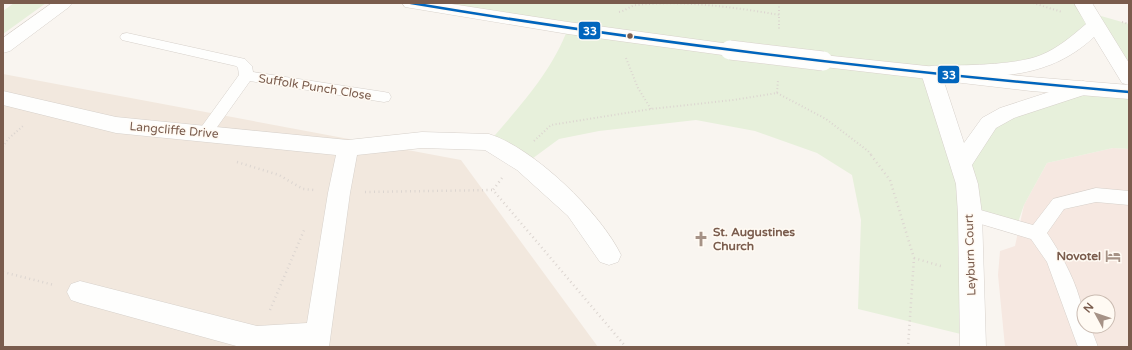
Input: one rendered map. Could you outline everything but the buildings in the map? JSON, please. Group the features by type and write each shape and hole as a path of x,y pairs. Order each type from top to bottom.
{"street":[{"path":"3,47 63,3"},
{"path":"411,3 568,28 730,50 1031,84 1129,92"},
{"path":"1083,3 1129,78"},
{"path":"931,73 1006,69 1045,61 1075,44 1096,25"},
{"name":"Leyburn Court","path":"931,73 967,184 970,214 974,347"},
{"path":"961,164 989,123 1007,113 1083,88"},
{"name":"Langcliffe Drive","path":"3,98 116,125 348,148 422,140 489,142 517,158 576,208 609,255"},
{"path":"80,292 257,339 317,341 339,192 348,148"}],"lane":[{"name":"Suffolk Punch Close","path":"127,37 240,62 246,70 246,76 205,133"},
{"name":"Suffolk Punch Close","path":"246,76 384,97"},
{"path":"1037,233 1059,204 1096,194 1129,198"},
{"path":"970,214 1037,233 1055,259 1088,347"}],"path":[{"path":"779,3 779,38"},
{"path":"614,12 621,12 633,5 694,4 732,7 780,15"},
{"path":"621,57 628,58 629,66 638,88 651,109"},
{"path":"777,93 778,77"},
{"path":"626,347 493,190 517,158 551,125 651,109 733,100 777,93 826,119 868,151 890,180 914,258 908,347"},
{"path":"257,339 307,225"},
{"path":"3,272 80,292"}],"shaded area":[{"path":"3,74 461,160 598,347 3,347"},
{"path":"1113,148 1129,149 1129,347 1005,347 998,275 1000,251 1015,246 1024,205 1047,163"}],"green space":[{"path":"14,3 46,3 3,34 3,11"},
{"path":"411,3 1083,3 1087,12 1129,24 1129,78 1095,25 1045,61 931,73 961,164 989,123 1083,88 1129,92 1129,149 1113,148 1047,163 1024,205 1016,228 970,214 973,337 858,309 861,220 852,175 817,153 755,131 696,120 599,131 559,139 525,164 489,142 523,102 544,74 568,28"}],"transit line":[{"name":"33","path":"411,3 540,24 670,42 957,76 1129,92"}],"place":[{"name":"St. Augustines Church","path":"701,239"},
{"name":"Novotel","path":"1113,256"}]}
